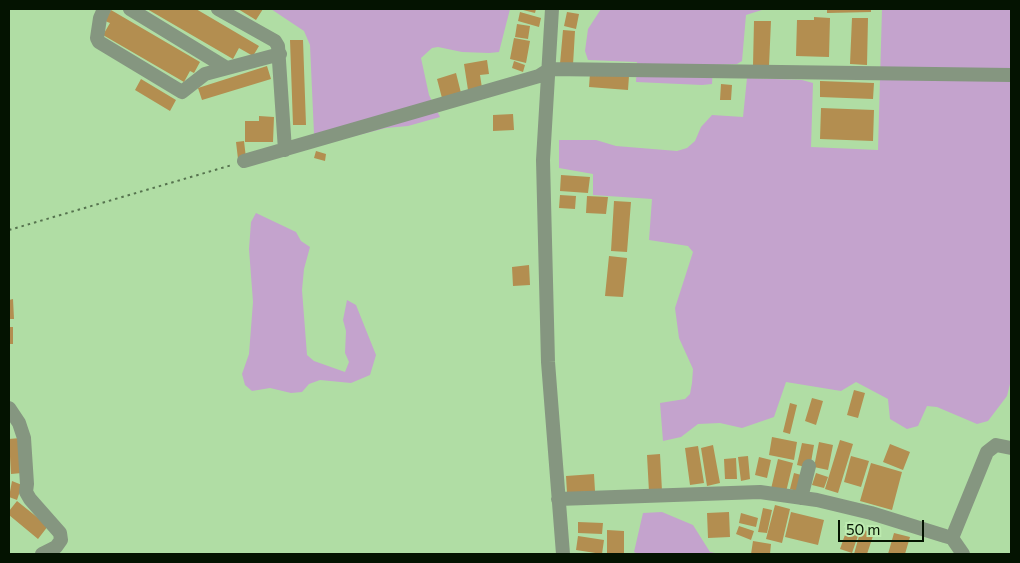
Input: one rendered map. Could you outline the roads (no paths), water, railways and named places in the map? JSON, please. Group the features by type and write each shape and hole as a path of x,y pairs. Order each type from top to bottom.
{"street":[{"path":"104,9 100,18 99,42 181,92 185,92 201,76 225,67 280,54"},
{"path":"130,9 225,67"},
{"path":"218,9 274,41 280,54 285,150"},
{"path":"552,9 550,69 543,160 548,362 563,554"},
{"path":"244,161 539,76 550,69 1011,75"},
{"path":"9,408 19,423 24,438 28,484 26,492 60,533 61,540 56,547 42,554"},
{"path":"952,538 987,452 996,445 1011,448"},
{"path":"801,498 808,466"},
{"path":"558,499 760,492 801,498 871,513 952,538 963,554"}]}
